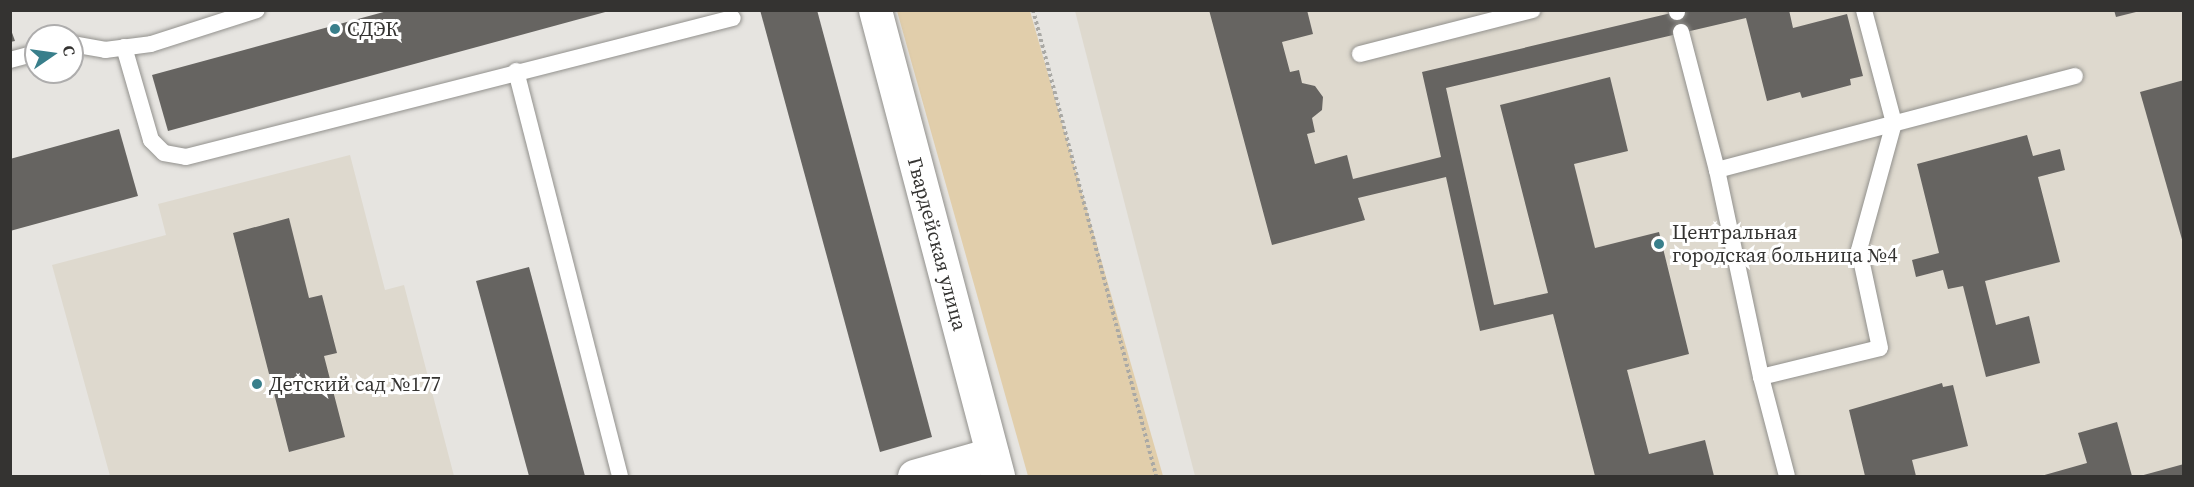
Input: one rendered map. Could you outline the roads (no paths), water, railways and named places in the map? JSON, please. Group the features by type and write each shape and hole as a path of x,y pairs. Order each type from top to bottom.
{"street":[{"name":"Гвардейская улица","path":"875,10 995,466"},
{"path":"914,477 995,466"}],"lane":[{"path":"84,46 105,50 151,44 257,10"},
{"path":"1360,54 1532,10"},
{"path":"1761,377 1880,348 1859,250 1894,123 1864,10"},
{"path":"124,47 151,140 164,153 186,157 516,71 733,18"},
{"path":"1681,32 1717,170 1761,377 1787,477"},
{"path":"516,71 620,477"},
{"path":"1717,170 2075,76"}],"place":[{"name":"СДЭК","path":"335,29"},
{"name":"Центральная городская больница №4","path":"1659,244"},
{"name":"Детский сад №177","path":"257,384"}]}
